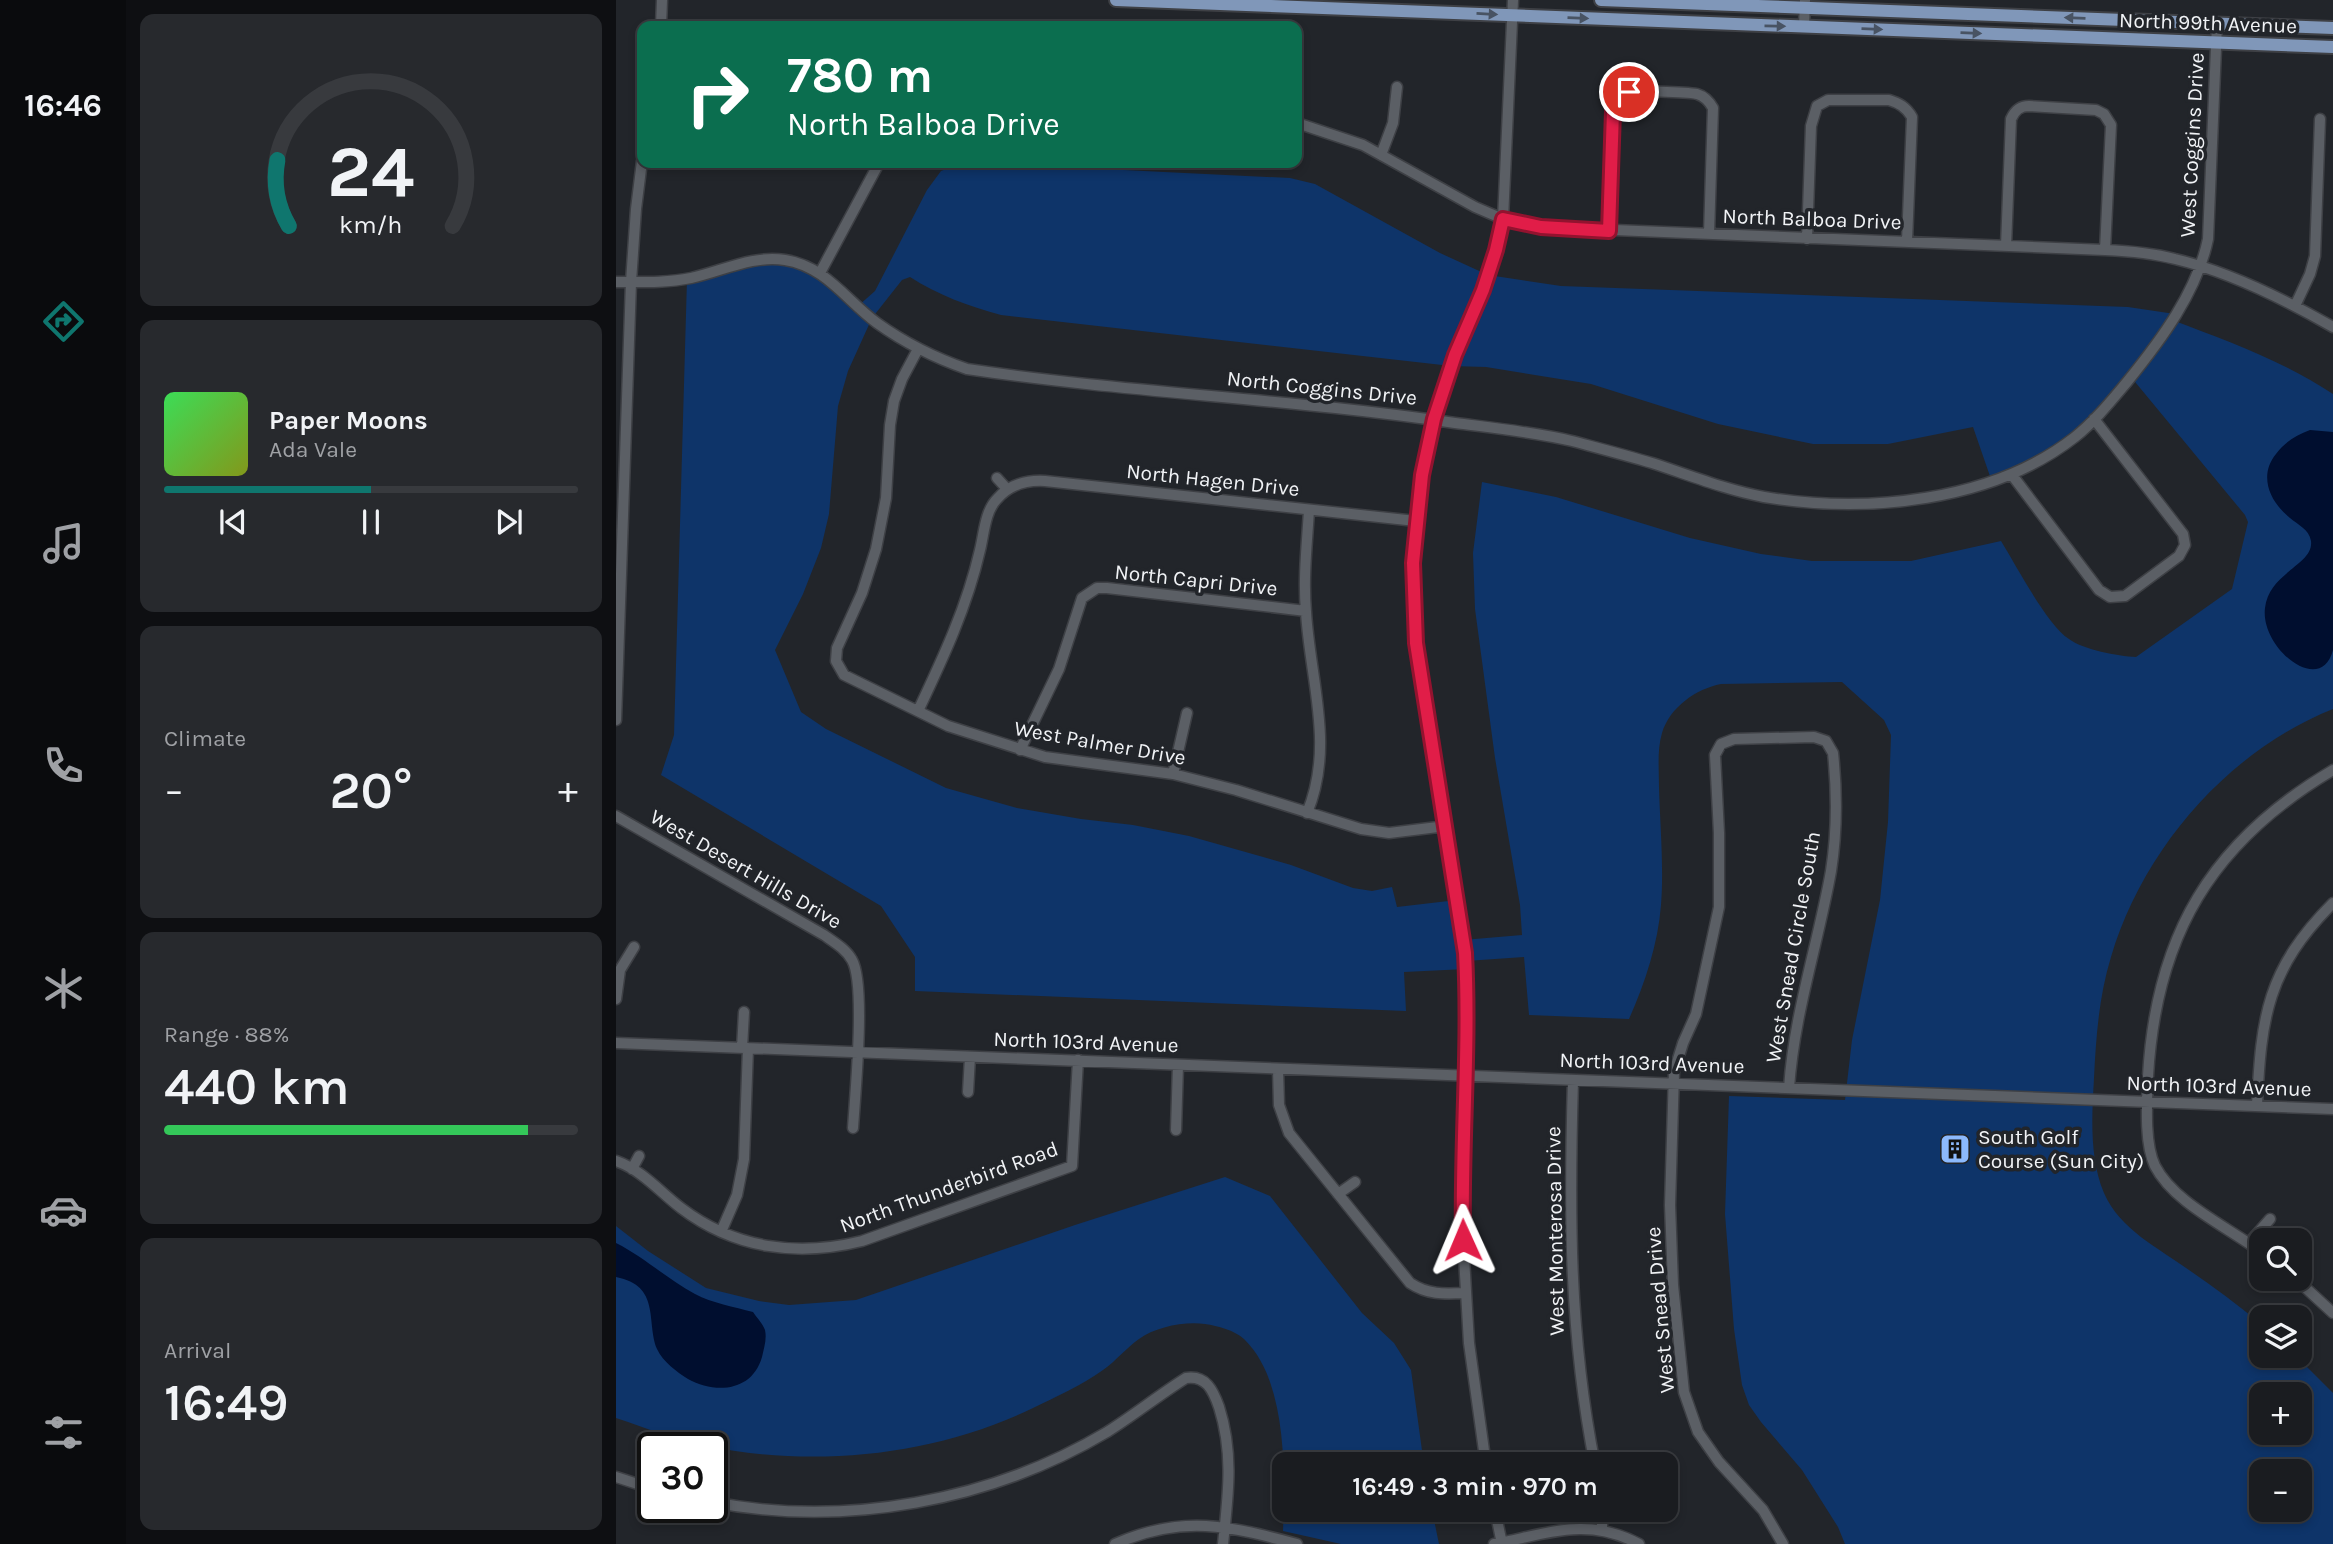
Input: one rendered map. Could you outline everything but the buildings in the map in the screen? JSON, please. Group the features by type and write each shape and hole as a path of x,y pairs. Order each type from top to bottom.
{"main road":[{"name":"North 99th Avenue","path":"1116,0 1434,6 1512,16 2333,47"},
{"name":"North 99th Avenue","path":"1601,0 1805,4 2333,28"},
{"path":"1689,3 1689,23"}],"street":[{"path":"661,21 662,0"},
{"path":"1484,1452 1474,1390 1465,1293 1462,1187 1467,1012 1465,953 1416,643 1413,563 1422,475 1434,419 1455,355 1483,290 1503,219 1513,0"},
{"path":"1804,27 1805,4"},
{"name":"West Coggins Drive","path":"2202,267 2210,214 2217,24"},
{"path":"1381,155 1394,123 1397,87"},
{"path":"1609,231 1613,111 1616,100 1629,92 1666,92 1699,94 1709,100 1713,108 1709,234"},
{"path":"1807,239 1812,115 1822,102 1858,99 1889,100 1908,110 1912,117 1907,241"},
{"path":"2006,246 2010,129 2013,114 2022,106 2057,107 2096,110 2104,114 2111,125 2105,250"},
{"path":"2295,306 2315,256 2320,119"},
{"name":"North Balboa Drive","path":"1302,125 1345,138 1381,155 1475,207 1503,219 1541,227 1907,241 2154,254 2202,267 2295,306 2333,327"},
{"path":"616,720 631,282 641,168"},
{"path":"820,273 875,168"},
{"name":"North Coggins Drive","path":"616,282 687,279 755,260 785,260 820,273 875,322 918,349 967,369 1434,419 1568,440 1740,491 1793,500 1850,503 1901,501 1968,489 2012,475 2058,449 2094,419 2141,363 2185,301 2202,267"},
{"name":"West Palmer Drive","path":"918,349 894,401 886,498 876,548 862,593 838,648 836,661 844,675 948,726 1045,757 1173,774 1236,790 1361,830 1388,833 1446,826"},
{"path":"2012,475 2099,590 2110,597 2125,596 2179,556 2185,545 2183,534 2094,419"},
{"path":"918,711 962,615 991,506 1007,489 997,478"},
{"name":"North Hagen Drive","path":"1007,489 1035,480 1416,521"},
{"path":"1307,813 1319,774 1321,746 1320,712 1306,611 1305,569 1309,510"},
{"name":"North Capri Drive","path":"1020,750 1055,678 1079,606 1087,593 1097,588 1306,611"},
{"path":"1173,774 1187,713"},
{"name":"West Snead Drive","path":"1773,737 1728,740 1721,744 1715,755 1720,870 1718,907 1696,1014 1678,1056 1674,1083 1671,1251 1684,1392 1698,1432 1708,1449 1763,1510 1783,1544"},
{"name":"West Snead Circle South","path":"1773,737 1814,737 1826,741 1833,753 1835,774 1832,859 1793,1044 1789,1088"},
{"path":"2249,1243 2179,1195 2155,1167 2149,1148 2148,1102 2150,1044 2160,985 2178,934 2213,873 2261,820 2287,798 2333,770"},
{"name":"West Desert Hills Drive","path":"616,816 824,935 845,951 852,961 859,985 853,1128"},
{"path":"2257,1106 2259,1049 2269,999 2292,953 2313,923 2333,903"},
{"path":"616,999 620,970 634,947"},
{"path":"721,1232 737,1195 744,1158 744,1012"},
{"name":"North 103rd Avenue","path":"616,1043 2333,1109"},
{"name":"North 103rd Avenue","path":"968,1092 970,1057"},
{"name":"North Thunderbird Road","path":"616,1161 643,1175 694,1218 721,1232 775,1248 832,1248 862,1241 1072,1166 1077,1060"},
{"path":"1176,1130 1178,1065"},
{"path":"1278,1069 1279,1105 1289,1133 1410,1283 1422,1291 1435,1294 1465,1293"},
{"name":"West Monterosa Drive","path":"1573,1080 1570,1194 1572,1288 1580,1376 1593,1452"},
{"path":"632,1169 639,1156"},
{"path":"1338,1194 1354,1182"},
{"path":"2262,1228 2270,1219"},
{"path":"2309,1291 2333,1313"},
{"path":"728,1505 792,1512 841,1511 892,1506 961,1492 1015,1476 1063,1455 1106,1433 1186,1378 1194,1377 1209,1385 1216,1398 1227,1436 1229,1477 1223,1544"},
{"path":"616,1477 637,1484"},
{"path":"1496,1522 1499,1544 1570,1528 1602,1530 1639,1544"},
{"path":"1602,1522 1602,1530"},
{"path":"1115,1544 1162,1529 1190,1525 1225,1526 1297,1544"}],"shaded area":[{"name":"South Golf Course (Sun City)","path":"949,168 1083,168 1290,178 1315,184 1440,253 1488,275 1561,286 2128,307 2175,314 2172,320 2275,362 2333,394 2333,709 2295,727 2259,750 2225,777 2195,808 2168,842 2144,879 2125,917 2104,987 2096,1047 2092,1121 2099,1179 2111,1206 2141,1237 2249,1315 2249,1368 2308,1368 2333,1393 2333,1544 1845,1544 1838,1527 1802,1470 1749,1405 1742,1385 1734,1329 1725,1214 1729,1096 1845,1100 1852,1040 1880,900 1888,822 1891,735 1884,720 1842,682 1721,684 1693,695 1671,715 1660,739 1659,753 1662,876 1659,920 1650,963 1629,1019 1529,1015 1524,957 1466,961 1466,969 1404,972 1406,1011 915,991 915,957 881,906 661,775 674,735 687,279 738,264 798,264 858,306 875,291 927,190 941,171","holes":["910,277 954,299 1001,315 1451,366 1486,367 1591,384 1718,424 1813,444 1888,444 1973,427 1992,482 2077,435 2131,377 2248,522 2232,589 2136,657 2092,649 2075,643 2060,632 2023,579 2001,541 1911,561 1812,561 1761,554 1690,538 1556,497 1482,482 1473,553 1475,609 1495,758 1520,905 1522,935 1463,940 1457,900 1397,907 1392,887 1372,891 1353,888 1291,865 1189,836 1017,808 946,788 826,729 801,712 775,650 803,594 821,548 829,514 838,406 848,371 872,318 902,280"]},
{"path":"2310,430 2333,432 2333,650 2326,663 2317,669 2305,668 2293,662 2281,651 2266,623 2265,608 2274,586 2306,557 2311,541 2306,530 2283,512 2272,497 2267,480 2268,471 2283,446"},
{"path":"1225,1177 1270,1196 1362,1313 1394,1343 1411,1370 1422,1452 1283,1452 1276,1404 1269,1379 1258,1357 1236,1333 1197,1323 1153,1331 1078,1386 1033,1408 995,1424 915,1447 831,1456 748,1453 728,1450 728,1432 657,1432 616,1418 616,1226 648,1251 706,1288 759,1301 789,1305 856,1300"},
{"path":"616,1243 695,1294 753,1312 764,1328 766,1337 762,1357 750,1377 731,1387 710,1387 688,1379 667,1362 657,1349 646,1296 640,1288 616,1277"},
{"path":"1283,1522 1434,1522 1439,1544 1341,1544 1283,1531"}],"place":[{"name":"South Golf Course (Sun City)","path":"1955,1149"}],"route":[{"path":"1463,1240 1462,1187 1468,1041 1465,953 1416,643 1413,563 1419,493 1427,447 1442,392 1483,290 1503,219 1541,227 1609,231 1613,111 1616,100 1629,92"}]}
